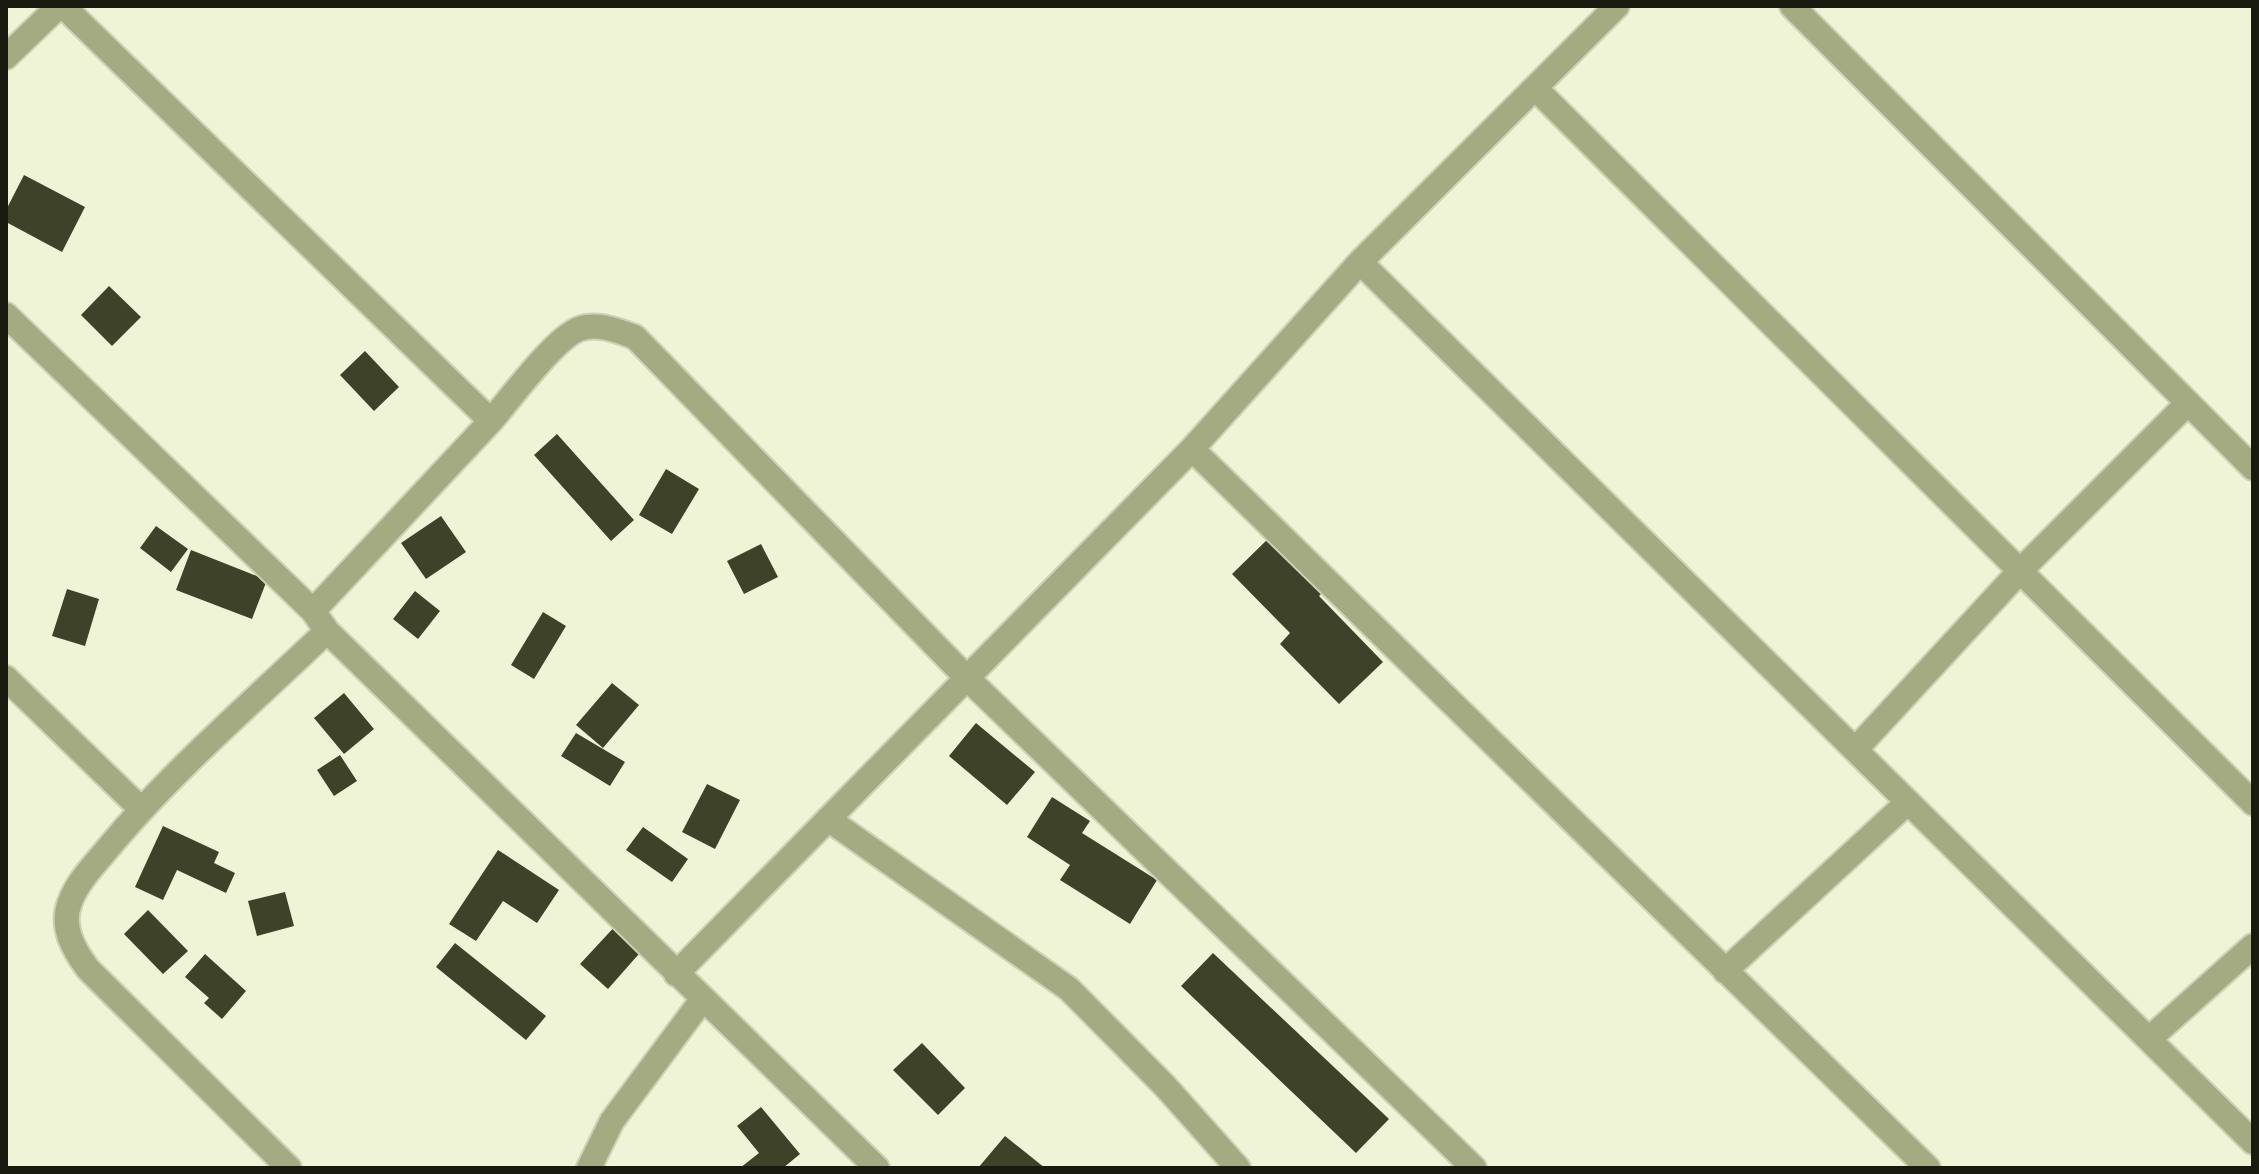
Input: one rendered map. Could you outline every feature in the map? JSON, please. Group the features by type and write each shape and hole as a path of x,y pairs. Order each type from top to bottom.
{"street":[{"path":"6,57 61,6 491,421"},
{"path":"676,974 1192,449 1360,262 1617,6"},
{"path":"1792,6 2253,468"},
{"path":"1535,88 2253,803"},
{"path":"1360,262 2253,1142"},
{"path":"6,315 702,1000 877,1168"},
{"path":"289,1168 88,969 73,949 66,926 69,902 88,872 141,809 320,621 562,339 579,329 596,327 635,337 967,678 1474,1168"},
{"path":"1855,750 2020,571 2188,403"},
{"path":"1192,449 1928,1168"},
{"path":"6,678 141,809"},
{"path":"1725,971 1908,802"},
{"path":"828,819 1069,989 1165,1086 1238,1168"},
{"path":"2149,1039 2253,946"},
{"path":"589,1168 619,1112 702,1000"}],"building":[{"path":"24,175 85,207 62,252 6,222 6,210"},
{"path":"109,286 141,317 112,346 81,315"},
{"path":"365,351 399,387 374,411 340,375"},
{"path":"557,434 634,520 611,541 534,455"},
{"path":"666,469 699,489 672,534 639,515"},
{"path":"441,516 466,552 426,579 401,543"},
{"path":"156,526 188,549 171,572 140,548"},
{"path":"1270,537 1324,591 1319,596 1383,662 1339,704 1280,644 1290,633 1232,574"},
{"path":"761,544 778,577 744,594 727,561"},
{"path":"191,550 267,580 252,619 176,590"},
{"path":"67,589 99,599 85,646 52,636"},
{"path":"415,591 440,611 418,639 393,619"},
{"path":"543,612 566,626 534,679 511,665"},
{"path":"612,683 639,705 603,748 576,725"},
{"path":"344,693 374,729 344,754 314,718"},
{"path":"976,723 1035,772 1007,805 949,756"},
{"path":"576,733 625,762 610,786 561,756"},
{"path":"340,755 357,781 334,796 317,770"},
{"path":"707,784 740,800 715,849 682,832"},
{"path":"1052,797 1090,821 1082,833 1157,880 1130,924 1060,880 1070,865 1027,837"},
{"path":"163,826 219,852 214,863 235,873 226,893 177,870 163,900 135,887"},
{"path":"643,827 688,859 672,882 626,850"},
{"path":"498,850 559,890 537,923 503,901 476,941 449,924"},
{"path":"285,892 294,926 257,936 248,901"},
{"path":"148,910 188,951 163,974 124,934"},
{"path":"618,923 645,947 608,989 580,964"},
{"path":"455,943 546,1016 526,1040 436,967"},
{"path":"1213,953 1389,1119 1356,1153 1181,986"},
{"path":"205,954 246,991 222,1019 204,1003 209,998 185,977"},
{"path":"922,1043 965,1088 938,1115 893,1070"},
{"path":"761,1107 800,1154 783,1168 740,1168 759,1153 737,1126"},
{"path":"1005,1136 1045,1168 978,1168"}]}
